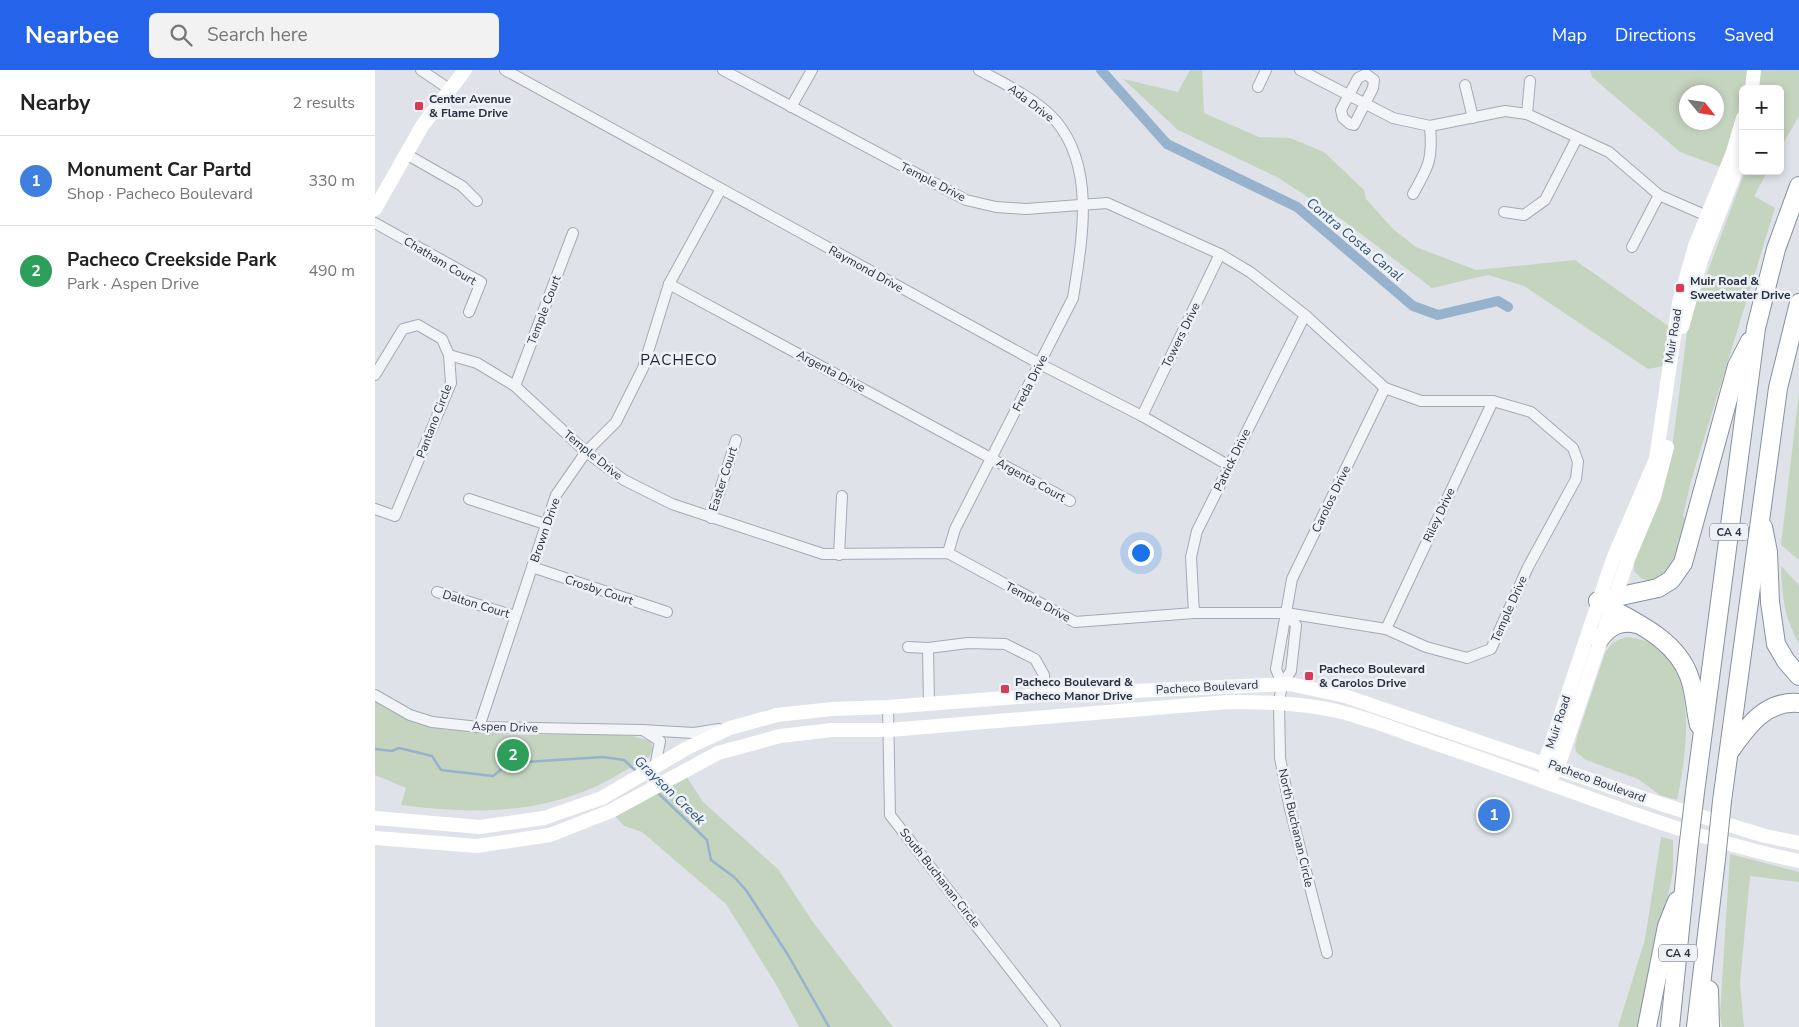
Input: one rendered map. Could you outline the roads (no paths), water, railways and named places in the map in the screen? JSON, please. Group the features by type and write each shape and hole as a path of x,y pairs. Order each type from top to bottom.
{"highway":[{"name":"CA 4","path":"1670,1027 1695,792 1756,328 1776,249 1799,186"},
{"name":"CA 4","path":"1697,1027 1722,801 1760,509 1778,388 1799,303"},
{"path":"1607,602 1658,588 1671,580 1683,563 1737,366 1756,328"},
{"path":"1760,509 1768,552 1770,602 1776,644 1786,661 1799,676"},
{"path":"1607,602 1669,645 1683,663 1690,677 1702,737"},
{"path":"1599,640 1607,629 1618,623 1627,622 1639,625"},
{"path":"1728,754 1755,718 1770,708 1787,703 1799,703"},
{"path":"1647,1027 1667,926 1685,879"},
{"path":"1704,962 1710,1001 1710,1027"}],"main road":[{"path":"375,208 422,126 465,70"},
{"path":"1753,85 1754,70"},
{"name":"Muir Road","path":"1552,765 1599,640 1613,559 1655,459 1679,303 1695,246 1733,152 1739,130"},
{"name":"Muir Road","path":"1548,781 1607,602 1644,524 1664,462 1670,436 1682,328 1701,260 1739,162"},
{"name":"Pacheco Boulevard","path":"375,818 480,827 544,818 602,798 687,748 730,728 777,715 831,709 888,707 1044,695 1282,684 1345,696 1552,765 1661,804 1765,836 1799,843"},
{"name":"Pacheco Boulevard","path":"375,838 477,846 550,835 611,811 718,753 780,736 832,730 889,730 1228,702 1279,702 1338,712 1548,781 1672,827 1760,853 1799,861"}],"street":[{"path":"421,70 449,89"},
{"name":"Raymond Drive","path":"505,70 1040,364 1142,416 1228,465"},
{"name":"Temple Drive","path":"449,355 477,363 515,386 586,452 624,480 671,504 823,554 948,553 1075,622 1193,613 1286,613 1385,629 1426,647 1467,658 1491,649 1528,567 1576,479 1578,462 1573,448 1531,412 1493,401 1421,401 1385,388 1305,315 1251,272 1220,254 1107,203 1026,209 996,207 966,200 723,70"},
{"path":"791,107 812,70"},
{"name":"Ada Drive","path":"979,70 1019,92 1055,120 1072,146 1082,178 1082,205"},
{"path":"1258,87 1266,70"},
{"path":"1300,70 1393,118 1430,126 1505,111 1527,114 1609,152 1659,195 1707,216 1710,226 1701,260"},
{"path":"1366,74 1374,80 1373,88 1354,124 1349,124 1343,118 1341,110 1349,96 1358,78 1366,74"},
{"path":"1527,114 1531,81"},
{"path":"1465,85 1473,118"},
{"path":"1413,194 1428,168 1432,151 1430,126"},
{"path":"1504,212 1524,216 1545,200 1577,138"},
{"path":"406,154 461,186 477,201"},
{"path":"1707,216 1717,205 1727,179 1739,160"},
{"name":"Brown Drive","path":"479,727 556,494 586,452 616,422 643,368 669,284 721,189"},
{"path":"1632,246 1659,195"},
{"name":"Freda Drive","path":"948,553 955,529 1073,298 1079,257 1082,205"},
{"name":"Chatham Court","path":"375,223 481,282 469,312"},
{"name":"Temple Court","path":"515,386 573,233"},
{"name":"Towers Drive","path":"1142,416 1220,254"},
{"name":"Argenta Drive","path":"669,284 992,458"},
{"name":"Patrick Drive","path":"1193,613 1191,557 1197,531 1228,465 1305,315"},
{"path":"375,374 403,329 418,325 442,339 449,355"},
{"name":"Pantano Circle","path":"375,509 395,516 451,383 449,355"},
{"name":"Carolos Drive","path":"1282,684 1276,669 1292,579 1385,388"},
{"name":"Riley Drive","path":"1385,629 1493,401"},
{"name":"Easter Court","path":"711,518 736,440"},
{"name":"Argenta Court","path":"992,458 1070,501"},
{"path":"839,555 842,496"},
{"path":"469,499 545,524"},
{"name":"Crosby Court","path":"532,567 667,612"},
{"name":"Dalton Court","path":"437,592 515,616"},
{"name":"Carolos Drive","path":"1279,702 1282,684 1291,671 1296,625 1286,613"},
{"path":"908,647 928,648 969,643 1005,644 1035,659 1044,675 1044,695"},
{"path":"928,648 929,703"},
{"name":"Aspen Drive","path":"375,695 410,715 424,720 479,727 642,730 694,734 730,728"},
{"name":"North Buchanan Circle","path":"1279,702 1280,758 1291,816 1327,953"},
{"name":"South Buchanan Circle","path":"888,707 890,814 1055,1027"},
{"path":"642,730 660,741 655,768"}],"waterway":[{"name":"Contra Costa Canal","path":"1101,70 1167,144 1297,207 1413,306 1438,315 1498,301 1508,307"},
{"name":"Grayson Creek","path":"375,749 392,751 399,748 432,756 441,770 493,776 510,763 603,757 624,760 637,772"},
{"name":"Grayson Creek","path":"657,792 707,840 711,860 734,877 746,890 788,955 829,1027"}],"place":[{"name":"Center Avenue & Flame Drive","path":"419,106"},
{"name":"Muir Road & Sweetwater Drive","path":"1680,288"},
{"name":"Pacheco Boulevard & Carolos Drive","path":"1309,676"},
{"name":"Pacheco Boulevard & Pacheco Manor Drive","path":"1005,689"},
{"name":"Pacheco Creekside Park","path":"513,755"},
{"name":"Monument Car Partd","path":"1494,815"}],"district":[{"name":"PACHECO","path":"679,360"}]}
